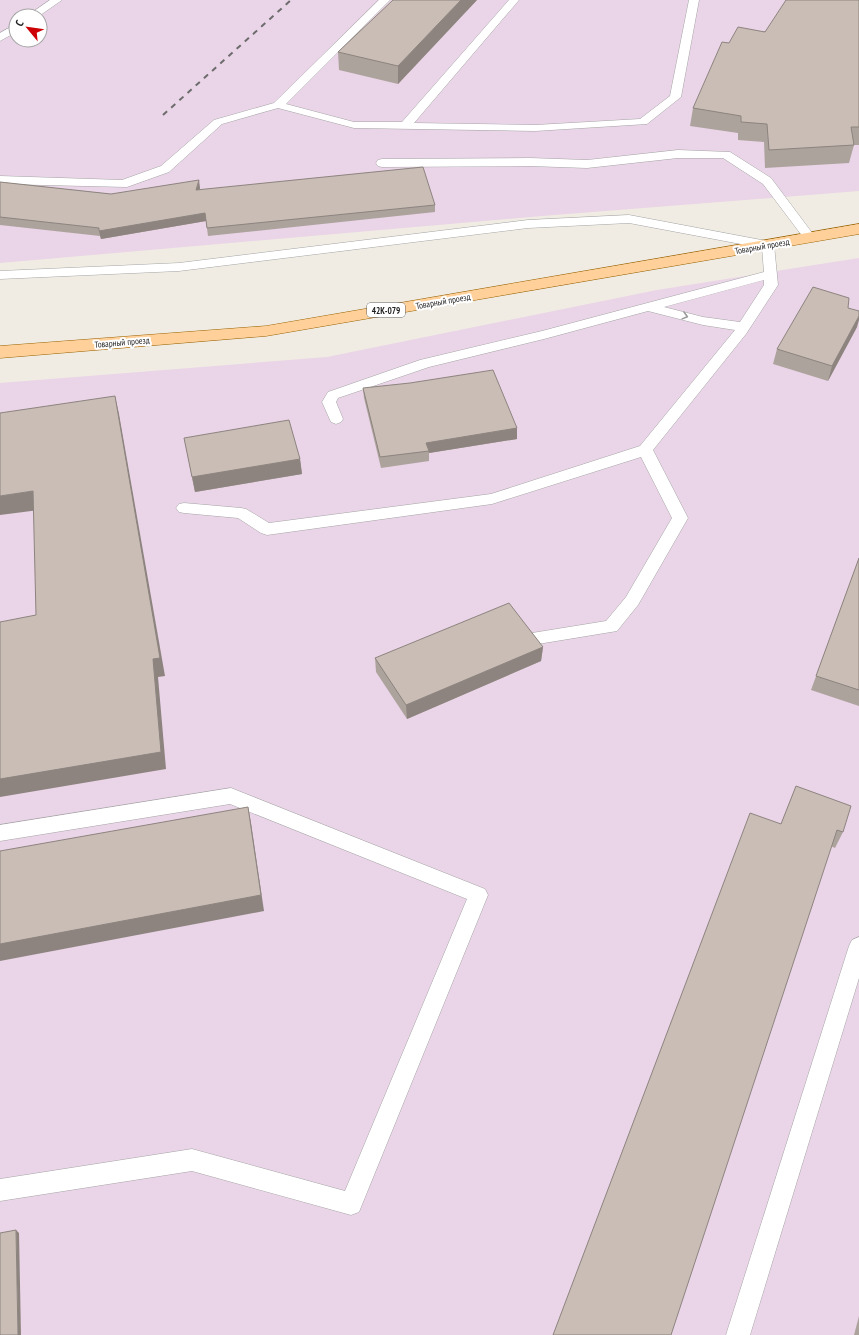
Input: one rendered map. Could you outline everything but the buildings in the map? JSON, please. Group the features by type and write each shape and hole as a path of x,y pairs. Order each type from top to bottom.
{"main road":[{"name":"Товарный проезд","path":"0,352 266,331 859,229"}],"lane":[{"path":"44,8 56,0"},
{"path":"0,180 123,184 165,169 218,122 278,105 385,0"},
{"path":"406,126 514,0"},
{"path":"278,105 354,125 535,128 643,122 675,98 694,0"},
{"path":"382,163 530,162 587,164 678,154 726,154 767,181 810,238"},
{"path":"0,275 179,267 528,224 629,219 768,245 771,285 744,327 645,450 492,499 267,529 241,513 184,508"},
{"path":"336,419 329,402 334,395 425,363 544,335 770,274"},
{"path":"647,306 703,321 744,327"},
{"path":"538,638 611,627 632,602 680,518 645,450"},
{"path":"0,833 231,796 478,895 351,1204 192,1160 0,1190"},
{"path":"738,1335 859,946"}],"shaded area":[{"path":"0,0 859,0 859,191 542,216 0,263"},
{"path":"859,258 859,1335 0,1335 0,383 327,357 657,290"}],"railway":[{"path":"163,115 291,0"}]}
